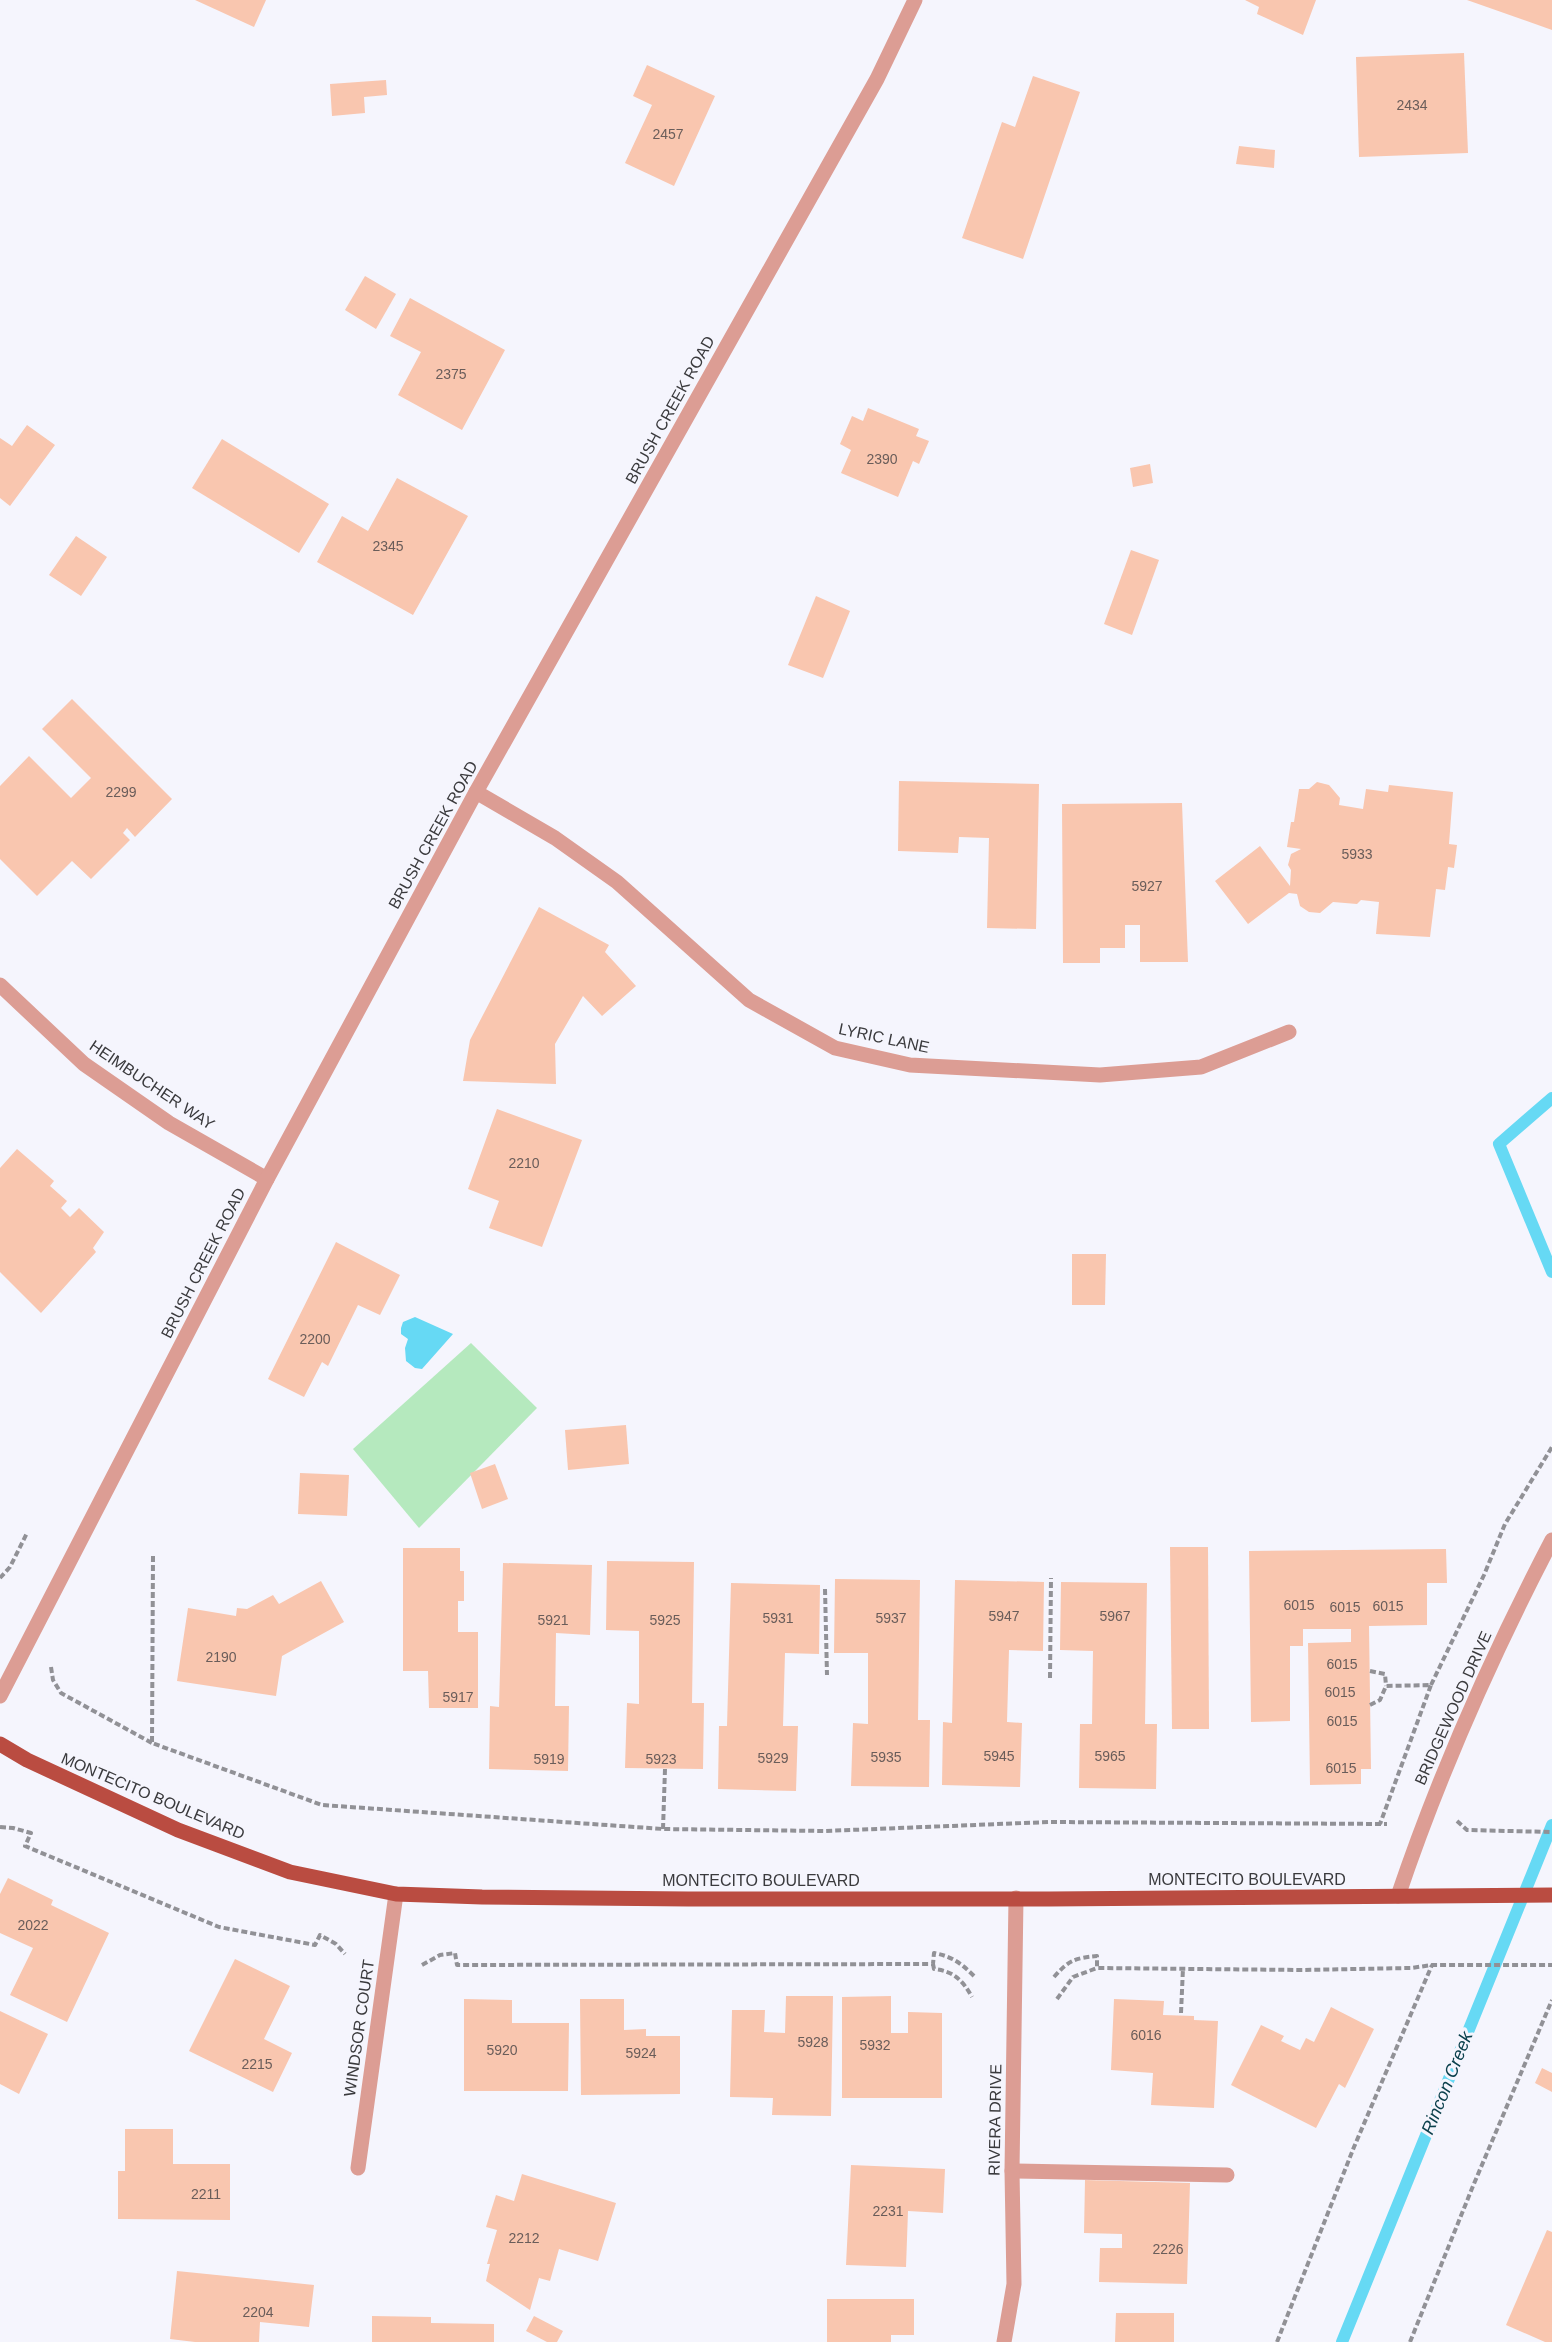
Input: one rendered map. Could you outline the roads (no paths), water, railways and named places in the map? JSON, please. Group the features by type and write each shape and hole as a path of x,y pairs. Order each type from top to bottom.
{"main road":[{"name":"MONTECITO BOULEVARD","path":"0,1744 27,1760 178,1830 290,1872 396,1894 483,1897 1016,1898 1552,1895"}],"street":[{"name":"BRUSH CREEK ROAD","path":"0,1696 267,1179 476,792 877,79 915,0"},
{"name":"LYRIC LANE","path":"476,792 555,837 617,882 749,1000 835,1048 910,1065 1100,1075 1201,1067 1289,1032"},
{"name":"HEIMBUCHER WAY","path":"0,985 84,1064 169,1123 267,1179"},
{"name":"BRIDGEWOOD DRIVE","path":"1398,1896 1428,1812 1518,1605 1552,1540"},
{"name":"WINDSOR COURT","path":"358,2168 396,1894"},
{"name":"RIVERA DRIVE","path":"1004,2342 1014,2284 1012,2171 1016,1898"},
{"path":"1012,2171 1227,2175"}],"water":[{"path":"415,1317 453,1334 422,1369 415,1368 406,1361 405,1348 408,1339 401,1334 403,1322"}],"waterway":[{"name":"Rincon Creek","path":"1552,1098 1499,1144 1552,1272"},
{"name":"Rincon Creek","path":"1342,2342 1552,1825"}]}
